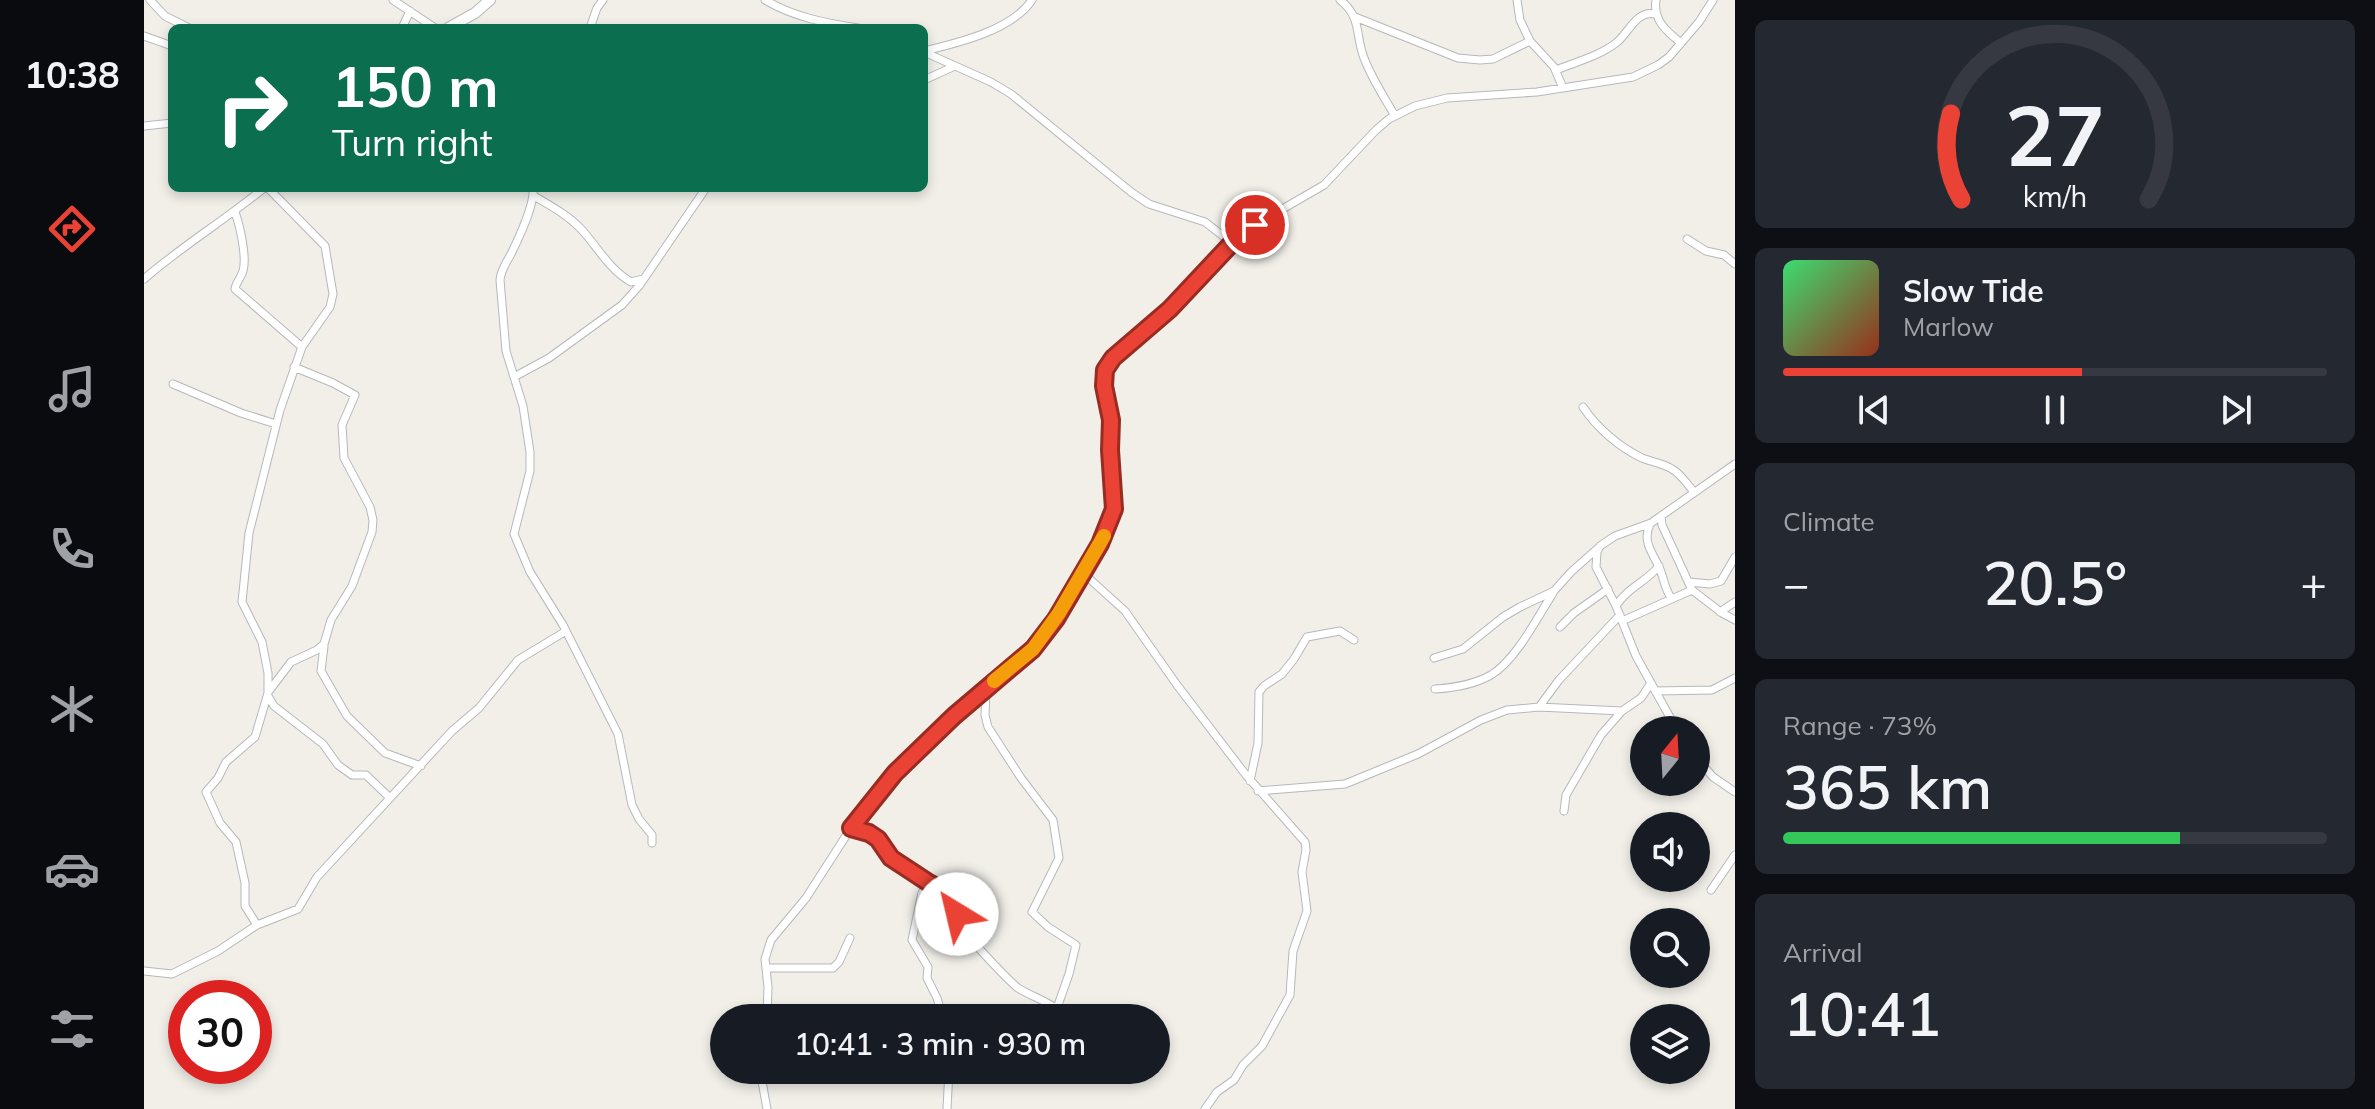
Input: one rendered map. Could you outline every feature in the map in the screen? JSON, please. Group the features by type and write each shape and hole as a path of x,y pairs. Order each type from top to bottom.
{"street":[{"path":"150,0 165,16 181,24"},
{"path":"393,0 429,24"},
{"path":"455,24 490,0"},
{"path":"591,24 603,0"},
{"path":"765,0 804,18 836,24"},
{"path":"928,51 991,30 1020,14 1032,0"},
{"path":"1340,0 1355,17 1364,59 1395,116"},
{"path":"1517,0 1520,20 1530,41 1556,70 1563,88"},
{"path":"1656,0 1655,14 1681,43"},
{"path":"767,1004 766,949 806,898 851,828 901,767 954,716 1033,649 1056,619 1100,544 1114,509 1111,420 1104,386 1105,370 1113,358 1170,309 1232,243 1255,225 1324,185 1376,130 1395,116 1415,106 1447,98 1537,92 1645,73 1669,57 1713,0"},
{"path":"404,24 410,11"},
{"path":"1556,70 1592,57 1615,44 1640,16 1655,14"},
{"path":"1355,17 1458,58 1493,59 1530,41"},
{"path":"144,36 168,45"},
{"path":"928,54 1011,94 1149,204 1205,222 1232,243"},
{"path":"928,78 955,66"},
{"path":"144,126 168,123"},
{"path":"144,279 261,192"},
{"path":"270,192 325,246 333,299 302,347 276,424 249,533 242,602 262,642 268,673 268,694 274,706 323,744 338,765 352,775 366,775 389,797"},
{"path":"643,279 631,282 616,272 577,225 533,192 500,277 504,340 526,420 530,466 514,534 533,578 566,631 618,734 630,800 639,819 652,835 652,843"},
{"path":"514,377 549,358 622,305 703,192"},
{"path":"235,212 244,263 235,289 302,347"},
{"path":"1687,239 1706,251 1724,255 1735,264"},
{"path":"294,367 355,395 342,425 343,451 370,507 373,520 372,532 356,577 331,620 321,671 347,716 385,753 421,766"},
{"path":"173,384 241,413 276,424"},
{"path":"1583,407 1595,423 1621,446 1675,471 1694,492"},
{"path":"1435,689 1454,687 1493,674 1516,649 1554,591 1598,548 1621,533 1650,524 1735,464"},
{"path":"1661,516 1662,525 1690,586 1720,612 1735,620"},
{"path":"1650,524 1646,539 1659,566 1662,583 1671,598"},
{"path":"1598,548 1596,567 1633,649 1668,716"},
{"path":"1539,707 1559,680 1621,618 1671,598 1690,586 1721,581 1735,557"},
{"path":"1616,606 1629,590 1659,566"},
{"path":"1083,573 1125,611 1250,781 1305,842 1302,885 1307,911 1293,951 1290,995 1262,1046 1243,1065 1234,1080 1217,1092 1205,1109"},
{"path":"1560,627 1608,589 1629,590"},
{"path":"1434,658 1463,649 1503,617 1554,591"},
{"path":"1720,612 1735,602"},
{"path":"144,971 172,974 218,951 257,925 298,909 317,877 452,731 479,708 518,660 566,631"},
{"path":"1250,781 1258,743 1258,696 1261,689 1280,676 1307,637 1339,631 1354,640"},
{"path":"257,925 245,906 245,883 235,839 220,823 206,792 228,760 255,737 268,694 287,664 324,644"},
{"path":"1564,811 1566,795 1583,764 1604,730 1622,711 1654,688 1707,691 1735,678"},
{"path":"851,828 869,833 878,839 891,858 955,897 960,904 957,914 959,924 1015,986 1060,1010 1076,945 1034,917 1032,912 1059,858 1053,820 988,727 986,690"},
{"path":"1258,791 1345,784 1418,754 1500,712 1539,707 1622,711"},
{"path":"1710,773 1735,792"},
{"path":"1711,890 1735,855"},
{"path":"929,883 922,893 912,940 928,967 927,978 939,1004"},
{"path":"766,968 833,968 850,938"},
{"path":"763,1084 767,1109"},
{"path":"947,1109 948,1084"}],"slow traffic":[{"path":"994,681 1033,649 1059,613 1104,536"}],"route":[{"path":"957,914 960,904 955,897 891,858 874,836 851,828 895,773 954,716 1033,649 1056,619 1091,562 1114,509 1111,420 1104,386 1105,370 1113,358 1170,309 1232,243 1255,225"}]}
